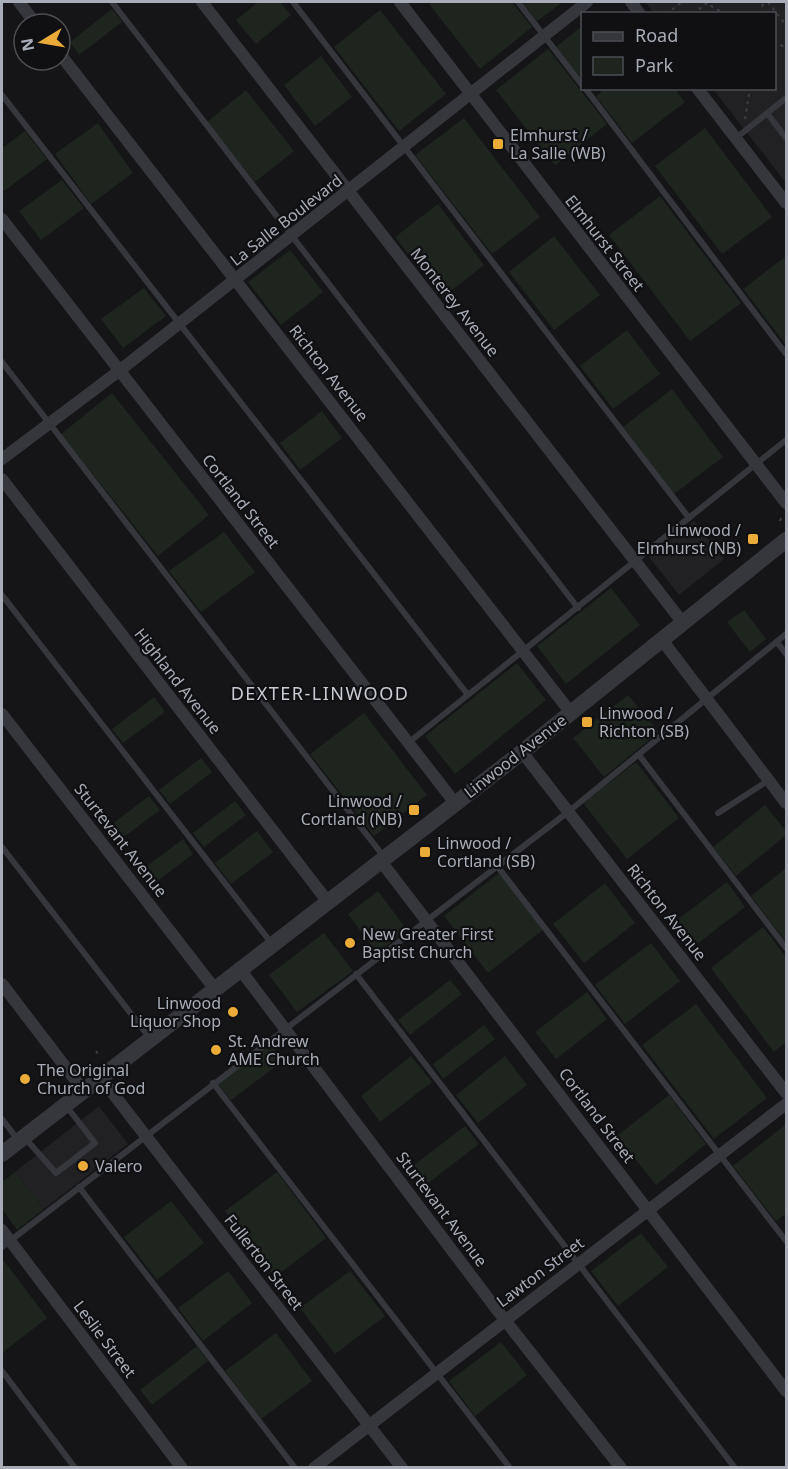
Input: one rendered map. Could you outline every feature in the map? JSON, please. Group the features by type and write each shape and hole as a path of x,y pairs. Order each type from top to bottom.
{"street":[{"name":"Monterey Avenue","path":"202,2 683,623"},
{"name":"Elmhurst Street","path":"400,2 786,504"},
{"name":"La Salle Boulevard","path":"2,459 180,324 587,2"},
{"name":"Richton Avenue","path":"72,69 571,713"},
{"path":"698,90 786,203"},
{"name":"Cortland Street","path":"2,219 455,803"},
{"name":"Highland Avenue","path":"2,479 328,902"},
{"name":"Linwood Avenue","path":"214,988 522,752 786,540"},
{"path":"662,640 786,803"},
{"name":"Sturtevant Avenue","path":"2,714 214,988"},
{"name":"Richton Avenue","path":"522,752 786,1093"},
{"name":"Cortland Street","path":"382,859 426,921 786,1391"},
{"name":"Sturtevant Avenue","path":"239,968 505,1319 621,1467"},
{"path":"2,984 83,1090"},
{"path":"2,1154 214,988"},
{"name":"Fullerton Street","path":"100,1078 402,1467"},
{"name":"Lawton Street","path":"314,1467 786,1104"},
{"name":"Leslie Street","path":"2,1230 6,1244 182,1467"}],"lane":[{"path":"111,2 578,608"},
{"path":"293,2 689,518"},
{"path":"518,2 581,83"},
{"path":"586,90 786,354"},
{"path":"2,95 468,695"},
{"path":"735,139 786,98"},
{"path":"767,113 786,138"},
{"path":"2,362 382,859"},
{"path":"408,743 786,441"},
{"path":"2,595 272,944"},
{"path":"6,1244 568,812 786,634"},
{"path":"777,642 786,654"},
{"path":"639,755 786,948"},
{"path":"718,813 769,780"},
{"path":"2,848 149,1038"},
{"path":"497,866 786,1241"},
{"path":"356,974 735,1467"},
{"path":"213,1083 510,1467"},
{"path":"2,1119 56,1173 95,1143 65,1104"},
{"path":"79,1187 295,1467"},
{"path":"2,1371 75,1467"}],"path":[{"path":"669,12 682,2"},
{"path":"706,2 722,12"},
{"path":"776,12 786,25"},
{"path":"744,125 750,90"},
{"path":"780,521 782,516"}],"shaded area":[{"path":"645,2 786,2 786,183 714,90 776,90 776,12 653,12"},
{"path":"694,521 724,559 679,595 649,557"},
{"path":"99,1106 128,1144 44,1209 15,1172"}],"green space":[{"path":"258,2 280,2 291,15 256,44 236,20"},
{"path":"432,2 512,2 532,27 480,69 429,4"},
{"path":"522,2 563,2 537,21"},
{"path":"112,9 122,22 79,55 72,45 72,40"},
{"path":"380,10 446,94 399,131 334,47"},
{"path":"581,27 581,82 555,48"},
{"path":"548,49 607,124 555,165 496,90"},
{"path":"321,56 352,97 315,126 284,85"},
{"path":"246,90 294,151 255,182 207,122"},
{"path":"604,90 676,90 685,102 632,143 596,96"},
{"path":"464,118 540,217 492,254 415,155"},
{"path":"98,123 133,173 91,204 55,154"},
{"path":"705,128 772,217 722,254 655,166"},
{"path":"25,131 47,159 4,191 2,187 2,148"},
{"path":"62,180 84,208 41,240 19,211"},
{"path":"660,196 741,303 690,341 609,235"},
{"path":"438,204 484,265 442,298 395,237"},
{"path":"554,236 600,295 554,330 509,272"},
{"path":"290,250 323,292 281,325 248,282"},
{"path":"786,256 786,345 743,289"},
{"path":"144,288 166,316 123,348 101,319"},
{"path":"627,330 660,374 613,409 580,366"},
{"path":"672,389 723,457 674,494 623,427"},
{"path":"112,393 209,515 158,556 61,434"},
{"path":"322,411 342,438 300,470 280,443"},
{"path":"224,532 255,572 201,612 169,571"},
{"path":"611,588 640,625 566,684 537,646"},
{"path":"744,610 766,639 750,652 727,622"},
{"path":"517,663 546,700 455,774 425,736"},
{"path":"628,695 659,732 604,777 573,738"},
{"path":"154,697 165,712 123,743 112,729"},
{"path":"364,713 427,795 374,836 310,754"},
{"path":"201,758 212,772 170,804 159,790"},
{"path":"636,762 679,818 627,859 583,803"},
{"path":"149,796 160,810 117,842 107,828"},
{"path":"235,801 246,815 204,847 193,833"},
{"path":"765,805 786,831 786,835 736,876 713,847"},
{"path":"257,831 273,852 231,884 215,863"},
{"path":"183,839 193,854 151,886 140,871"},
{"path":"786,868 786,942 751,896"},
{"path":"499,873 543,930 488,973 444,916"},
{"path":"727,882 745,907 692,948 673,923"},
{"path":"605,883 635,923 584,963 553,924"},
{"path":"378,891 407,930 377,953 348,914"},
{"path":"763,927 786,957 786,1042 774,1052 711,968"},
{"path":"324,933 353,971 297,1012 269,975"},
{"path":"651,943 680,981 625,1024 595,985"},
{"path":"450,980 462,994 410,1035 398,1020"},
{"path":"587,992 607,1019 556,1059 535,1032"},
{"path":"696,1004 767,1098 714,1139 642,1045"},
{"path":"484,1025 495,1039 443,1079 433,1064"},
{"path":"270,1043 283,1061 231,1100 217,1083"},
{"path":"411,1056 432,1082 380,1122 361,1096"},
{"path":"505,1056 527,1085 478,1123 456,1095"},
{"path":"669,1095 706,1144 656,1185 617,1136"},
{"path":"785,1125 786,1214 776,1221 733,1166"},
{"path":"465,1126 479,1144 427,1184 414,1165"},
{"path":"15,1172 44,1209 17,1230 2,1209 2,1182"},
{"path":"277,1172 326,1238 275,1277 225,1211"},
{"path":"171,1201 204,1243 157,1280 124,1237"},
{"path":"641,1233 668,1267 618,1306 591,1271"},
{"path":"2,1258 47,1318 2,1353"},
{"path":"228,1271 252,1303 203,1341 178,1308"},
{"path":"350,1271 385,1316 335,1354 300,1308"},
{"path":"276,1333 312,1381 261,1419 225,1371"},
{"path":"501,1342 527,1375 475,1416 449,1381"},
{"path":"197,1346 208,1361 152,1405 140,1390"}],"place":[{"name":"Elmhurst / La Salle (WB)","path":"498,144"},
{"name":"Linwood / Elmhurst (NB)","path":"753,539"},
{"name":"Linwood / Richton (SB)","path":"587,722"},
{"name":"Linwood / Cortland (NB)","path":"414,810"},
{"name":"Linwood / Cortland (SB)","path":"425,852"},
{"name":"New Greater First Baptist Church","path":"350,943"},
{"name":"Linwood Liquor Shop","path":"233,1012"},
{"name":"St. Andrew AME Church","path":"216,1050"},
{"name":"The Original Church of God","path":"25,1079"},
{"name":"Valero","path":"83,1166"}],"district":[{"name":"DEXTER-LINWOOD","path":"320,694"}]}
